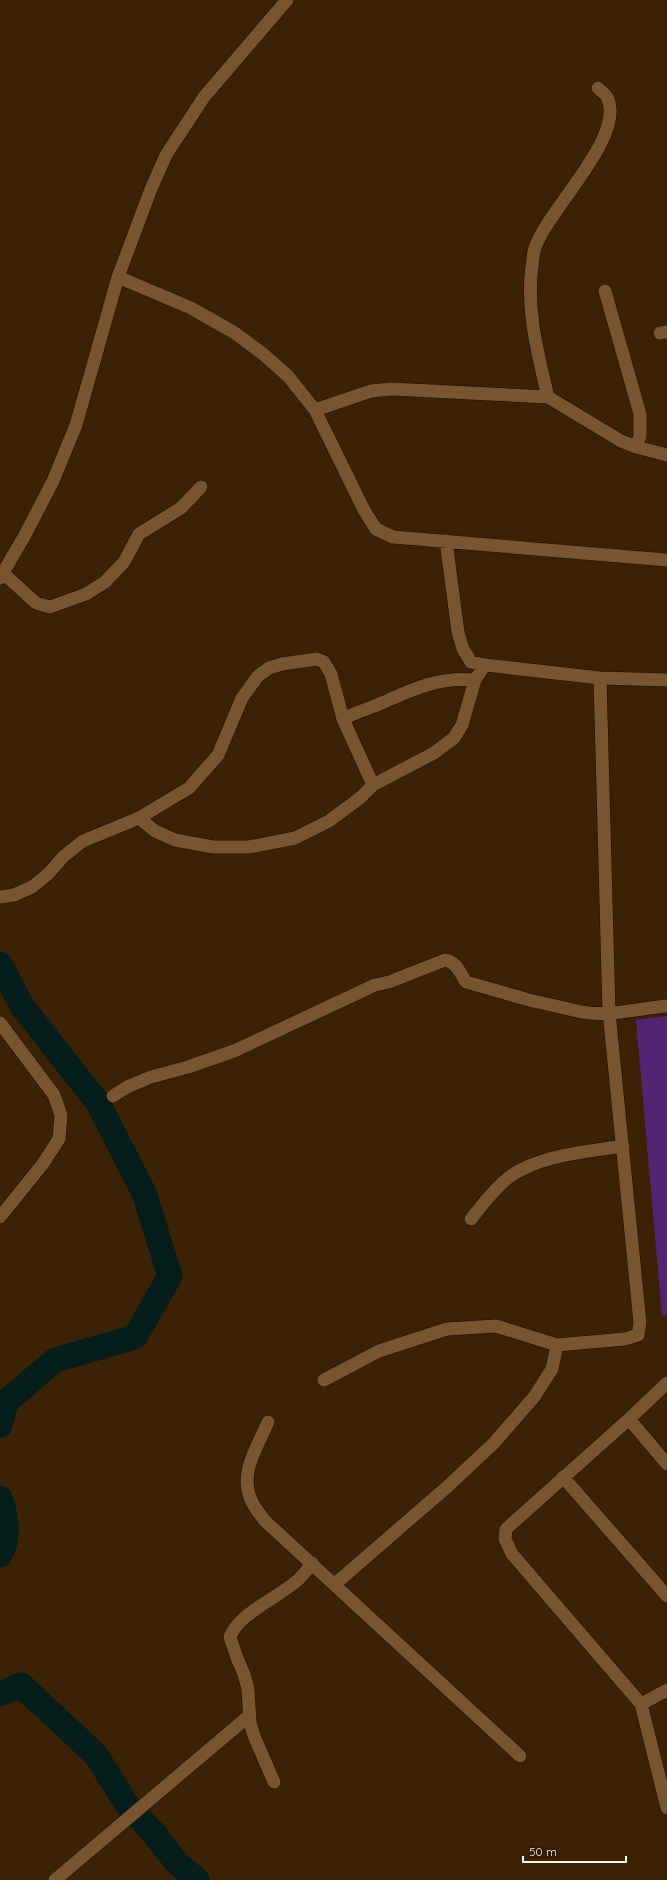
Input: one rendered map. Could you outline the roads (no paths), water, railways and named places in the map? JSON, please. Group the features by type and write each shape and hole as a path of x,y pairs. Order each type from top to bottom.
{"street":[{"path":"201,487 181,508 139,534 124,562 105,582 86,594 50,606 42,606 1,576 54,480 76,426 118,276 151,189 166,155 204,97 288,0"},
{"path":"548,397 533,331 529,285 535,248 555,210 585,171 605,137 609,113 608,99 598,88"},
{"path":"118,276 191,308 235,333 288,376 315,410 364,510 376,529 393,537 667,560"},
{"path":"605,291 640,414 640,436 636,447"},
{"path":"315,410 371,391 391,389 548,397 621,441 636,447 667,454"},
{"path":"446,541 458,632 463,649 471,662 485,665 600,678 667,680"},
{"path":"0,897 14,894 32,886 48,874 64,856 83,841 139,818 188,788 218,755 242,698 258,676 269,668 282,664 317,659 324,662 330,674 343,719 374,785"},
{"path":"139,818 155,831 175,840 213,847 250,847 295,838 329,821 360,798 374,785 434,754 454,738 462,726 475,680 485,665"},
{"path":"324,1380 380,1351 446,1329 496,1326 557,1345 625,1339 638,1335 640,1323 609,1012 600,678"},
{"path":"343,719 438,681 459,679 475,680"},
{"path":"113,1096 127,1087 152,1077 188,1067 234,1051 375,984 390,982 446,960 452,961 458,967 466,982 529,1000 586,1013 667,1006"},
{"path":"0,1023 54,1095 61,1115 58,1139 42,1165 0,1217"},
{"path":"470,1219 507,1179 523,1168 540,1161 623,1146"},
{"path":"335,1584 447,1487 493,1444 534,1397 552,1369 557,1345"},
{"path":"667,1383 506,1529 505,1539 512,1554 641,1704 667,1808"},
{"path":"629,1419 667,1464"},
{"path":"268,1422 247,1466 246,1480 252,1501 264,1520 520,1756"},
{"path":"563,1477 667,1596"},
{"path":"274,1782 254,1736 250,1715 248,1689 230,1637 232,1632 254,1612 297,1580 312,1563"},
{"path":"641,1704 667,1690"},
{"path":"55,1880 250,1715"}],"waterway":[{"path":"0,964 22,1006 98,1103 144,1193 170,1276 135,1337 55,1360 6,1402 0,1425"},
{"path":"0,1498 6,1520 5,1541 0,1555"},
{"path":"0,1694 21,1685 96,1755 129,1808 153,1832 177,1863 197,1880"}]}
